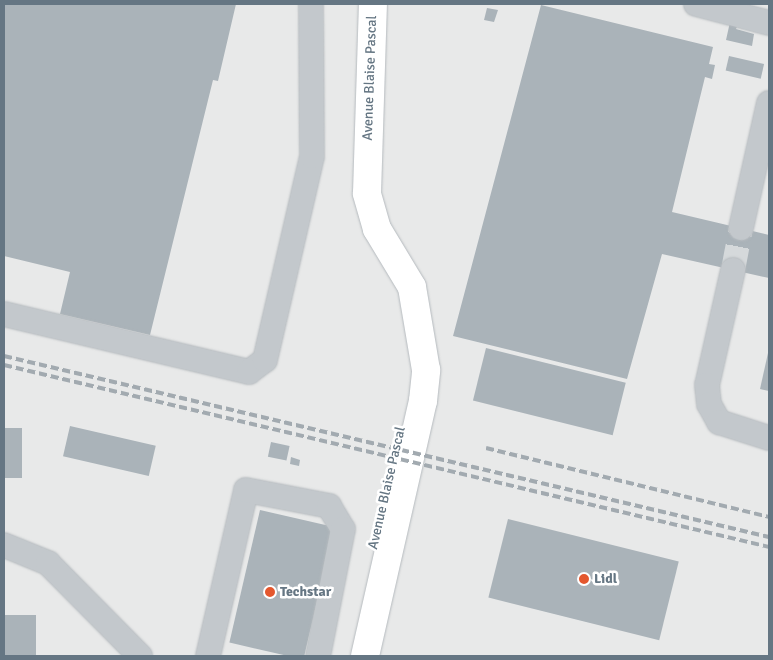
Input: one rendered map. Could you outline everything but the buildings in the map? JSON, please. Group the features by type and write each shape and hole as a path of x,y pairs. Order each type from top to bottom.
{"main road":[{"name":"Avenue Blaise Pascal","path":"365,656 423,401 426,370 420,319 412,287 377,230 368,200 373,4"},
{"name":"Avenue Blaise Pascal","path":"350,656 408,395 420,319"}],"street":[{"path":"4,314 248,372 265,360 312,156 311,4"},
{"path":"708,5 769,23"},
{"path":"741,228 769,103"},
{"path":"733,270 707,385 709,404 719,422 769,438"},
{"path":"208,656 246,490 329,506 343,529 318,656"},
{"path":"4,545 48,563 140,656"}],"shaded area":[{"path":"4,4 769,4 769,656 4,656"}],"tunnel":[{"path":"733,270 741,228"}],"railway":[{"path":"4,356 769,537"},
{"path":"4,365 769,547"},
{"path":"486,448 769,517"}],"place":[{"name":"Lidl","path":"584,579"},
{"name":"Techstar","path":"270,592"}]}
